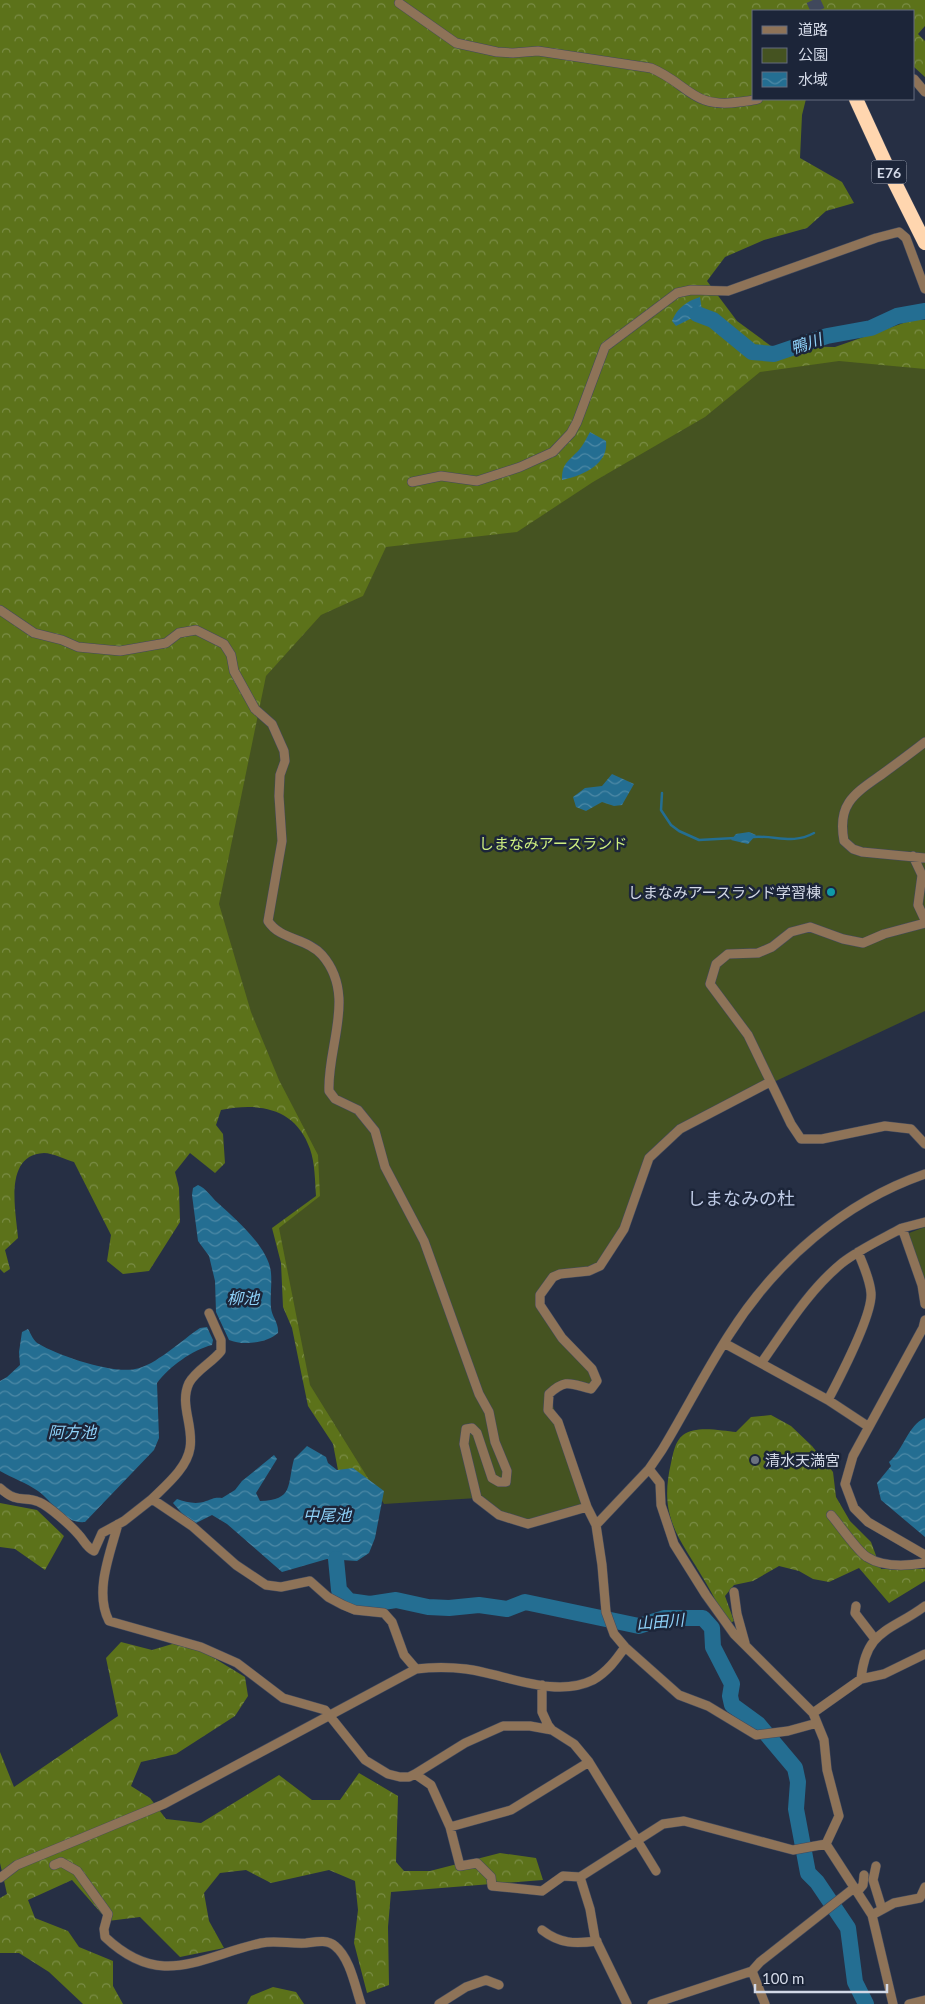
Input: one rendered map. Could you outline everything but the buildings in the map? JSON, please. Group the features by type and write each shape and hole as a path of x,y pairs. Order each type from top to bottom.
{"highway":[{"name":"E76","path":"856,100 925,243"}],"street":[{"path":"399,3 456,43 497,52 538,51 651,68 664,74 704,102 713,105 752,100"},
{"path":"915,80 925,92"},
{"path":"412,482 441,476 477,481 527,464 553,452 571,433 578,422 606,347 677,293 691,290 728,291 876,238 899,232 908,243 925,289"},
{"path":"0,610 34,633 62,640 78,647 120,651 166,642 179,633 196,630 224,644 232,655 234,671 255,709 272,724 284,751 279,796 282,841 268,921 272,927 282,934 310,945 321,954 330,966 336,981 340,1015 333,1039 329,1091 336,1099 358,1110 374,1132 385,1167 424,1241 479,1394 489,1412 495,1442 507,1471 506,1482 499,1482 492,1478 477,1433 472,1428 466,1429 464,1444 477,1498 499,1515 528,1524 586,1507"},
{"path":"925,742 855,793 845,809 842,820 844,841 852,849 862,852 925,858"},
{"path":"912,856 922,875 918,905 925,921 863,943 844,939 829,932 810,927 791,932 772,947 758,952 728,954 716,964 710,984 748,1035 791,1124 802,1139 822,1139 884,1126 911,1129 925,1144"},
{"path":"770,1082 699,1118 674,1135 649,1158 624,1229 600,1266 589,1271 560,1274 553,1277 540,1295 540,1305 562,1338 592,1369 597,1381 591,1388 570,1382 559,1384 549,1394 548,1410 558,1422 586,1507 596,1525 606,1612 614,1634 625,1647 679,1695 708,1706 756,1734 788,1731 817,1722"},
{"path":"596,1525 650,1469 724,1343 762,1289 792,1257 838,1219 873,1196 925,1174"},
{"path":"762,1362 806,1301 841,1264 858,1252 902,1228 925,1222"},
{"path":"902,1228 922,1285 925,1304"},
{"path":"828,1400 848,1361 870,1303 871,1292 858,1252"},
{"path":"0,1488 8,1496 20,1500 40,1502 79,1534 88,1548 94,1551 102,1533 118,1524 152,1499 179,1471 190,1448 186,1394 190,1381 221,1350 221,1340 209,1313"},
{"path":"925,1320 923,1328 848,1466 845,1479 847,1493 854,1508 868,1522 925,1555"},
{"path":"724,1343 762,1362 828,1400 869,1427"},
{"path":"415,1774 431,1785 450,1827 460,1866 477,1863 491,1877 492,1886 542,1891 563,1876 580,1877 663,1824 684,1821 793,1850 826,1844 840,1816 828,1778 824,1740 813,1713 778,1680 745,1643 734,1634 720,1616 674,1544 661,1506 660,1482 650,1469"},
{"path":"152,1499 192,1526 236,1566 266,1585 281,1587 310,1581 328,1597 343,1605 355,1610 384,1614 392,1622 404,1655 416,1669"},
{"path":"831,1515 866,1557 888,1564 907,1566 925,1563"},
{"path":"118,1524 104,1582 103,1605 109,1621 201,1647 238,1663 283,1698 325,1710 351,1745 365,1760 388,1774 408,1777 465,1743 503,1726 530,1726 552,1730 574,1744 589,1762 656,1871"},
{"path":"734,1592 737,1614 745,1643"},
{"path":"856,1606 854,1613 875,1638"},
{"path":"861,1679 866,1652 875,1638 925,1606"},
{"path":"0,1878 17,1866 164,1804 416,1669 440,1667 467,1669 542,1685 572,1686 593,1680 611,1667 625,1647"},
{"path":"813,1713 861,1679 884,1674 925,1654"},
{"path":"542,1685 542,1712 552,1730"},
{"path":"450,1827 511,1810 589,1762"},
{"path":"826,1844 872,1915 892,2004"},
{"path":"54,1865 61,1862 77,1871 108,1914 104,1929 105,1937 127,1956 152,1964 181,1967 262,1943 321,1941 334,1944 343,1955 361,2004"},
{"path":"876,1866 873,1880 882,1909"},
{"path":"652,2004 752,1971 760,1962 863,1885 864,1874"},
{"path":"580,1877 597,1941 627,2004"},
{"path":"872,1915 894,1903 920,1898 925,1888"},
{"path":"542,1930 554,1939 574,1944 597,1941"},
{"path":"752,1971 764,2004"},
{"path":"439,2004 466,1987 486,1980 499,1985"},
{"path":"909,2004 925,2000"}],"green space":[{"path":"0,0 925,0 925,26 918,34 925,41 925,77 915,68 915,10 752,10 752,100 806,100 802,115 800,158 842,182 854,203 826,211 807,228 764,240 725,257 707,281 737,321 771,346 835,347 912,320 925,320 925,447 541,1221 491,1498 402,1485 341,1486 333,1444 308,1406 292,1328 283,1307 281,1263 272,1228 316,1196 313,1160 304,1135 296,1124 274,1111 249,1107 221,1110 216,1125 223,1134 225,1163 215,1173 190,1153 175,1172 179,1188 180,1222 149,1271 123,1274 107,1261 111,1235 74,1162 48,1153 31,1156 22,1163 17,1174 15,1200 18,1238 5,1250 10,1269 4,1273 0,1269"},
{"name":"しまなみアースランド","path":"839,361 925,369 925,1011 714,1110 649,1158 619,1238 600,1266 560,1274 540,1295 551,1322 597,1381 592,1388 570,1382 549,1394 587,1507 528,1524 499,1515 477,1498 384,1504 310,1385 279,1228 320,1196 318,1155 279,1080 251,1012 219,904 266,676 321,615 363,596 386,547 517,532 593,482 705,417 760,372"},
{"path":"925,1227 925,1286 909,1233"},
{"path":"771,1415 791,1426 812,1446 833,1472 836,1497 850,1521 871,1542 881,1569 925,1569 925,1581 889,1603 859,1568 829,1582 813,1579 799,1571 779,1566 753,1581 734,1585 725,1596 734,1621 728,1624 674,1527 667,1499 671,1463 678,1441 688,1432 709,1429 736,1432 751,1417"},
{"path":"0,1503 37,1510 64,1536 45,1570 15,1549 0,1547"},
{"path":"121,1642 152,1650 179,1642 209,1655 245,1677 248,1696 235,1716 176,1754 141,1762 131,1786 150,1798 166,1819 201,1823 279,1775 312,1800 340,1800 359,1773 398,1796 396,1862 404,1871 430,1871 500,1853 536,1858 543,1880 391,1892 388,1927 389,1985 367,1993 354,1943 358,1910 355,1881 329,1870 271,1883 246,1870 220,1873 204,1893 209,1921 224,1948 180,1957 140,1917 108,1921 72,1880 28,1900 35,1918 68,1931 79,1947 113,1961 113,1986 123,2004 83,2004 49,1972 19,1953 0,1953 0,1898 7,1894 0,1863 0,1752 14,1787 118,1716 106,1658"},
{"path":"273,1987 296,1992 304,2004 247,2004 251,1996"}],"water":[{"path":"700,297 702,311 699,318 690,319 676,326 672,321 677,312 687,303"},
{"path":"590,432 606,441 603,457 585,472 562,480 565,465 580,449"},
{"path":"612,774 634,784 622,805 614,806 602,802 586,811 576,807 573,797 585,788 602,786"},
{"path":"749,832 756,835 748,844 731,840 736,834"},
{"name":"柳池","path":"198,1185 206,1190 250,1234 269,1263 271,1273 271,1308 278,1333 268,1339 248,1343 229,1340 216,1312 215,1281 209,1256 198,1241 192,1195 193,1188"},
{"name":"阿方池","path":"207,1327 213,1340 212,1345 204,1347 182,1360 157,1383 159,1438 154,1450 85,1522 71,1520 38,1491 0,1471 0,1381 20,1365 19,1352 22,1332 28,1329 37,1343 72,1359 125,1370 143,1367 151,1363 169,1352 200,1328"},
{"path":"925,1418 925,1537 881,1500 877,1483 891,1466 889,1462 899,1451 914,1426"},
{"name":"中尾池","path":"307,1446 326,1457 328,1463 337,1470 353,1468 384,1491 375,1538 369,1553 357,1561 327,1559 282,1572 227,1524 212,1515 192,1525 173,1503 177,1499 195,1503 222,1498 235,1490 242,1481 274,1455 277,1459 256,1493 260,1501 279,1498 287,1489 294,1459"}],"waterway":[{"name":"鴨川","path":"697,314 713,320 752,352 774,354 827,336 871,328 897,316 925,311"},
{"path":"662,793 661,810 671,825 679,831 699,840 735,838"},
{"path":"753,837 791,839 806,837 814,833"},
{"name":"山田川","path":"336,1559 339,1590 349,1601 370,1604 396,1600 428,1607 449,1608 479,1605 507,1609 525,1602 639,1626 664,1618 703,1618 712,1628 713,1647 732,1684 730,1696 732,1705 758,1724 795,1768 798,1782 796,1809 808,1873 817,1882 848,1928 855,1982 866,2004"}],"tunnel":[{"path":"813,0 818,10"}],"place":[{"name":"しまなみアースランド学習棟","path":"831,892"},
{"name":"清水天満宮","path":"755,1460"}],"district":[{"name":"しまなみの杜","path":"741,1198"}]}
